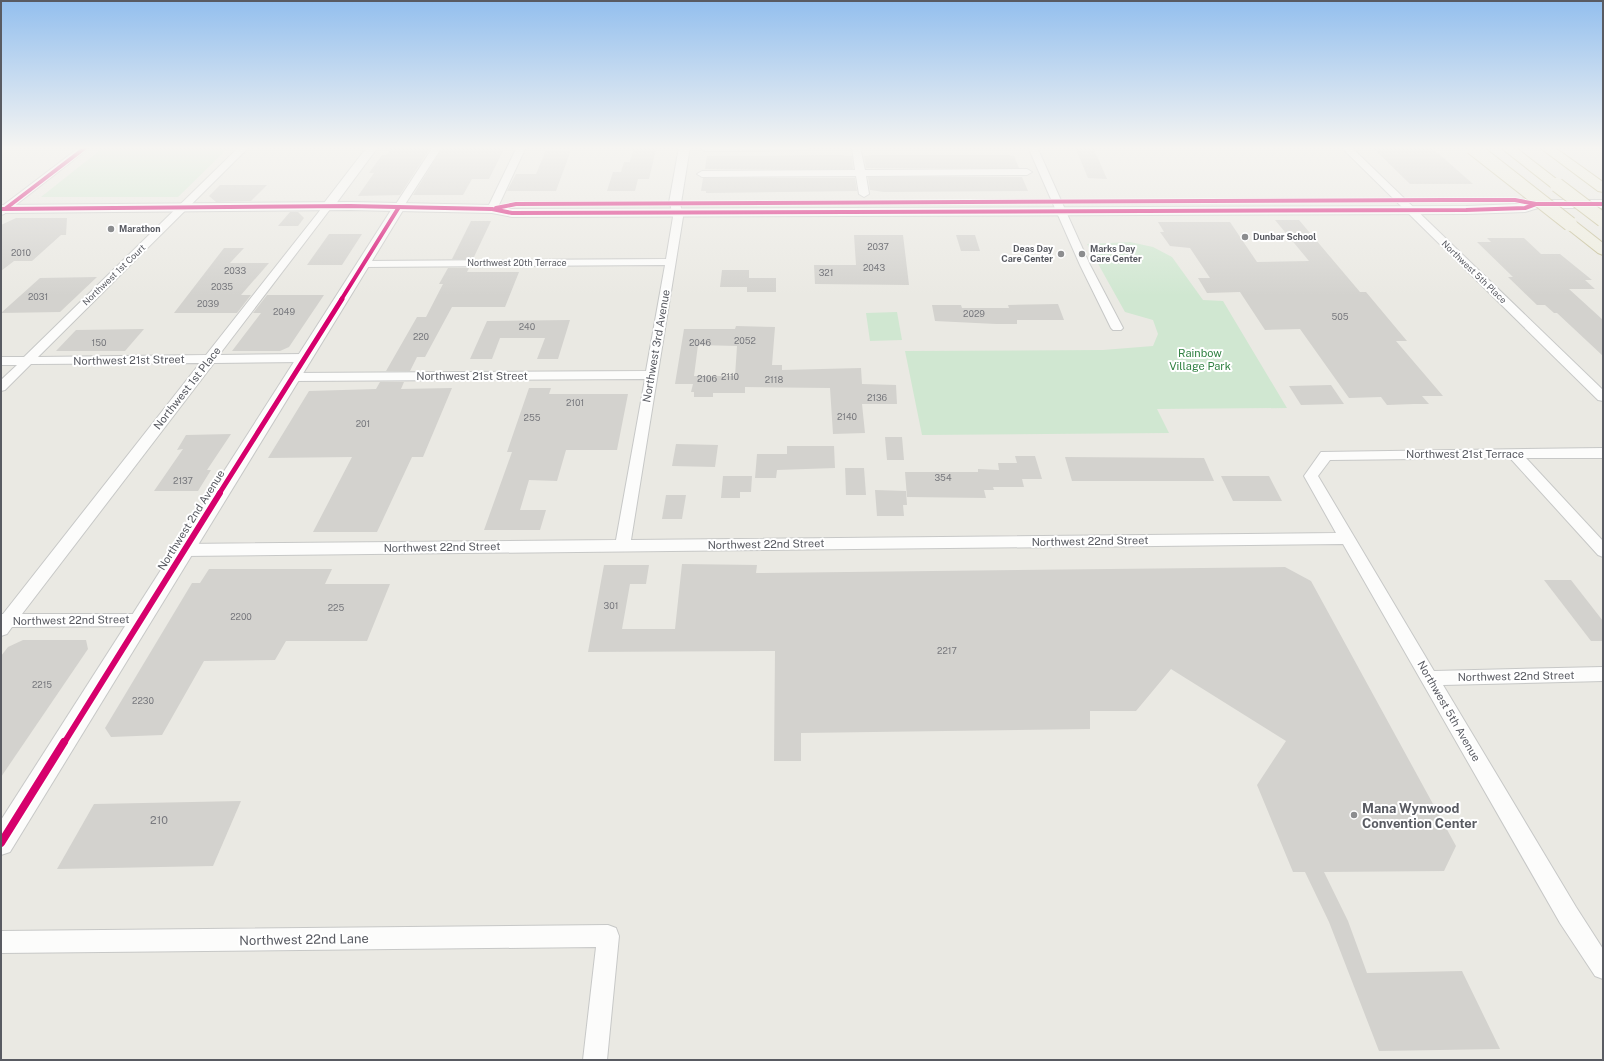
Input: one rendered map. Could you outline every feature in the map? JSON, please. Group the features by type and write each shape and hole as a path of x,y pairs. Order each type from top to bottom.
{"highway":[{"path":"1535,197 1603,250"},
{"path":"1572,197 1603,220"}],"main road":[{"path":"3,210 328,206 492,209 512,213 676,208 1403,204 1525,208 1536,204 1603,204"}],"street":[{"path":"3,210 21,197"},
{"name":"Northwest 1st Court","path":"1,387 195,197"},
{"name":"Northwest 1st Place","path":"3,624 335,197"},
{"name":"Northwest 2nd Avenue","path":"1,843 406,197"},
{"path":"492,209 498,197"},
{"name":"Northwest 3rd Avenue","path":"623,545 678,217 676,208 678,197"},
{"path":"1053,197 1085,265 1117,328"},
{"name":"Northwest 5th Place","path":"1395,197 1603,397"},
{"name":"Northwest 20th Terrace","path":"364,264 670,262"},
{"name":"Northwest 21st Street","path":"1,361 305,358"},
{"name":"Northwest 21st Street","path":"292,377 652,375"},
{"name":"Northwest 21st Terrace","path":"1326,455 1603,453"},
{"path":"1514,454 1603,551"},
{"name":"Northwest 5th Avenue","path":"1326,455 1311,476 1568,914 1603,968"},
{"name":"Northwest 22nd Street","path":"184,550 1347,538"},
{"name":"Northwest 22nd Street","path":"3,624 140,620"},
{"name":"Northwest 22nd Street","path":"1430,678 1603,674"},
{"name":"Northwest 22nd Lane","path":"1,942 608,936 595,1060"}],"green space":[{"path":"42,197 178,197 178,197"},
{"name":"Rainbow Village Park","path":"1130,242 1153,247 1172,257 1203,300 1223,301 1287,408 1157,409 1169,433 922,435 905,351 1103,350 1153,346 1158,334 1153,320 1125,312 1087,244"},
{"path":"897,312 902,340 870,341 866,313"}],"building":[{"path":"210,197 255,197 251,201 216,202"},
{"path":"290,212 298,212 304,218 298,226 278,226"},
{"path":"16,218 67,218 66,235 61,235 32,261 14,261 1,271 1,225"},
{"path":"1275,220 1299,220 1360,292 1366,292 1407,341 1396,341 1443,396 1422,396 1429,404 1387,405 1381,397 1349,398 1300,329 1265,330 1240,292 1207,293 1198,278 1210,278 1190,248 1170,246 1160,232 1164,232 1158,222 1230,222 1257,262 1309,261"},
{"path":"471,221 491,221 473,259 452,259"},
{"path":"329,234 362,234 342,265 307,265"},
{"path":"854,235 903,235 909,285 815,284 814,265 856,265"},
{"path":"956,235 975,235 980,251 961,251"},
{"path":"1487,238 1524,238 1541,254 1560,254 1592,280 1585,280 1595,289 1569,289 1603,320 1603,356 1557,313 1554,313 1545,305 1537,305 1508,277 1513,277 1477,242 1491,242"},
{"path":"224,248 244,248 230,263 269,263 241,295 251,295 237,313 174,313"},
{"path":"448,268 469,268 467,272 519,272 505,307 452,307 425,357 417,357 410,371 386,371 417,317 426,317 443,284 439,284"},
{"path":"722,270 749,270 749,278 776,278 776,292 747,292 747,287 720,287"},
{"path":"97,277 60,312 1,313 40,278"},
{"path":"267,295 324,295 289,347 280,351 232,351 261,313 253,313"},
{"path":"1058,304 1064,320 1017,320 1017,324 935,321 932,305 961,305 962,308 1009,308 1008,305"},
{"path":"570,320 558,359 537,359 545,338 500,338 492,359 470,359 487,321"},
{"path":"736,326 775,327 772,365 782,365 782,370 861,368 862,384 896,385 897,404 862,404 865,433 833,434 830,388 745,387 745,393 713,393 713,397 694,397 694,392 691,392 693,384 675,384 684,329 735,329","holes":["698,345 737,346 735,376 694,376"]},
{"path":"144,329 125,351 56,351 76,330"},
{"path":"380,382 404,382 401,389 452,388 423,457 412,457 377,532 313,532 352,457 268,458 309,391 376,389"},
{"path":"1331,385 1344,404 1301,405 1289,386"},
{"path":"529,388 551,388 549,394 628,394 617,450 566,450 557,481 529,480 520,510 546,510 540,530 484,530 512,452 507,452"},
{"path":"231,434 207,470 211,470 198,491 154,491 183,449 177,450 186,435"},
{"path":"885,437 902,437 904,460 887,460"},
{"path":"676,444 718,445 715,467 672,466"},
{"path":"787,446 834,446 835,468 777,470 776,478 755,478 757,454 787,454"},
{"path":"1015,456 1035,456 1042,479 1022,479 1024,487 993,487 994,490 984,490 986,498 907,497 905,472 978,472 978,469 999,470 998,463 1017,463"},
{"path":"1065,457 1204,458 1214,481 1072,481"},
{"path":"845,468 864,468 866,495 846,495"},
{"path":"723,476 752,476 751,492 740,492 740,498 721,498"},
{"path":"1221,476 1269,476 1282,501 1233,501"},
{"path":"875,490 906,491 907,505 903,505 904,516 877,516"},
{"path":"666,495 686,495 682,519 662,519"},
{"name":"Mana Wynwood Convention Center","path":"682,564 757,565 756,573 1285,567 1311,581 1456,846 1444,871 1324,872 1348,921 1367,973 1462,971 1500,1049 1379,1051 1329,922 1305,872 1293,872 1257,785 1286,741 1171,669 1136,711 1090,711 1090,729 801,733 801,761 774,761 775,651 588,652 604,565 649,565 646,584 630,584 622,629 675,629"},
{"path":"209,569 332,569 325,584 390,584 367,641 286,641 275,660 204,661 162,735 111,737 105,728 192,583 200,583"},
{"path":"1544,580 1571,580 1603,621 1603,641 1591,641"},
{"path":"23,640 86,640 88,649 1,777 1,656 8,647"},
{"path":"241,801 213,866 57,869 94,804"}],"cycle path":[{"path":"5,209 21,197"},
{"path":"496,208 516,204 1446,200 1515,200 1536,204 1603,204"},
{"path":"1,209 350,206 492,209 512,213 1466,210 1525,208 1536,204"},
{"path":"1,843 399,207"}],"place":[{"name":"Marathon","path":"111,229"},
{"name":"Dunbar School","path":"1245,237"},
{"name":"Deas Day Care Center","path":"1061,254"},
{"name":"Marks Day Care Center","path":"1082,254"},
{"name":"Mana Wynwood Convention Center","path":"1354,815"}]}
